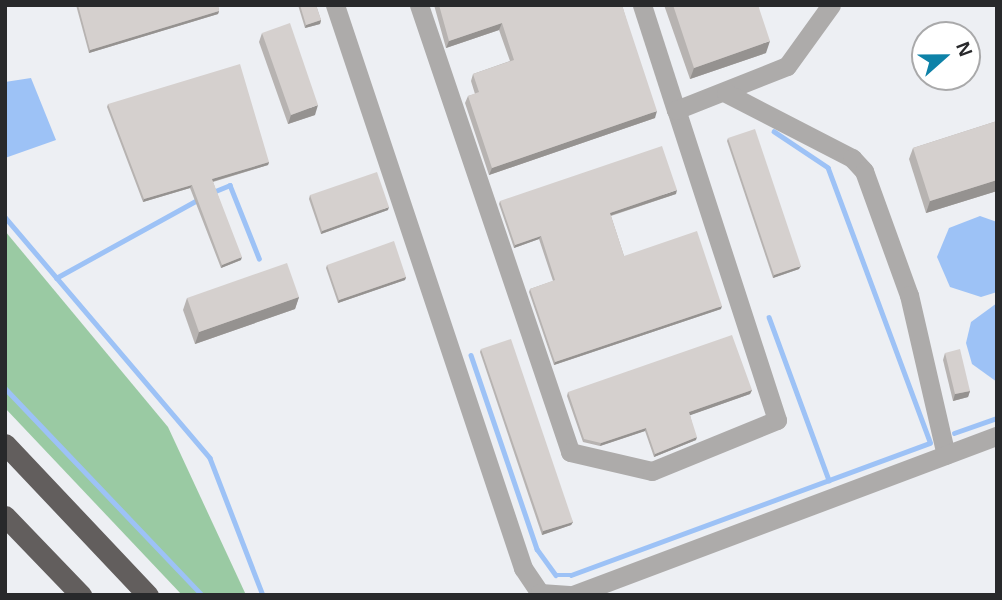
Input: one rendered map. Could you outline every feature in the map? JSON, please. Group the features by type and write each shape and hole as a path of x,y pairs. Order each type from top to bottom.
{"highway":[{"path":"5,444 148,595"},
{"path":"5,516 81,595"}],"lane":[{"path":"335,5 523,568 540,593 570,595 997,436"},
{"path":"419,5 570,453 652,471 777,420 642,5"},
{"path":"676,110 726,93 787,66 831,5"},
{"path":"726,93 852,158 864,171 909,295 946,455"}],"green space":[{"path":"5,231 168,427 246,595 182,595 5,408"}],"water":[{"path":"31,78 56,140 5,158 5,82"},
{"path":"980,216 997,222 997,292 981,297 950,287 937,257 949,228"},
{"path":"997,303 997,382 972,364 966,343 971,322"}],"building":[{"path":"78,5 218,5 219,11 90,50"},
{"path":"300,5 316,5 321,20 306,25"},
{"path":"439,5 622,5 657,111 492,168 468,96 479,92 473,74 514,60 502,23 449,41"},
{"path":"673,5 758,5 770,41 694,68"},
{"path":"290,23 318,105 291,115 262,33"},
{"path":"240,64 269,162 212,179 242,257 222,265 192,185 144,199 108,104"},
{"path":"997,121 997,180 930,201 913,148"},
{"path":"755,129 801,266 774,275 728,138"},
{"path":"662,146 677,190 610,213 624,256 697,231 722,306 555,362 530,289 555,280 541,236 515,245 500,201"},
{"path":"377,172 389,207 322,231 310,195"},
{"path":"394,241 406,277 339,300 327,265"},
{"path":"287,263 299,297 199,332 187,298"},
{"path":"732,335 752,390 689,412 697,437 655,454 646,428 601,443 584,439 568,392"},
{"path":"511,339 573,522 543,531 481,349"},
{"path":"960,349 970,391 955,394 945,353"}],"waterway":[{"path":"471,355 537,549 556,575 571,575 930,443 828,168 774,132"},
{"path":"213,192 230,185 259,258"},
{"path":"56,278 199,199"},
{"path":"5,217 210,458 263,595"},
{"path":"769,317 829,480"},
{"path":"5,388 202,595"},
{"path":"954,433 997,418"}]}
